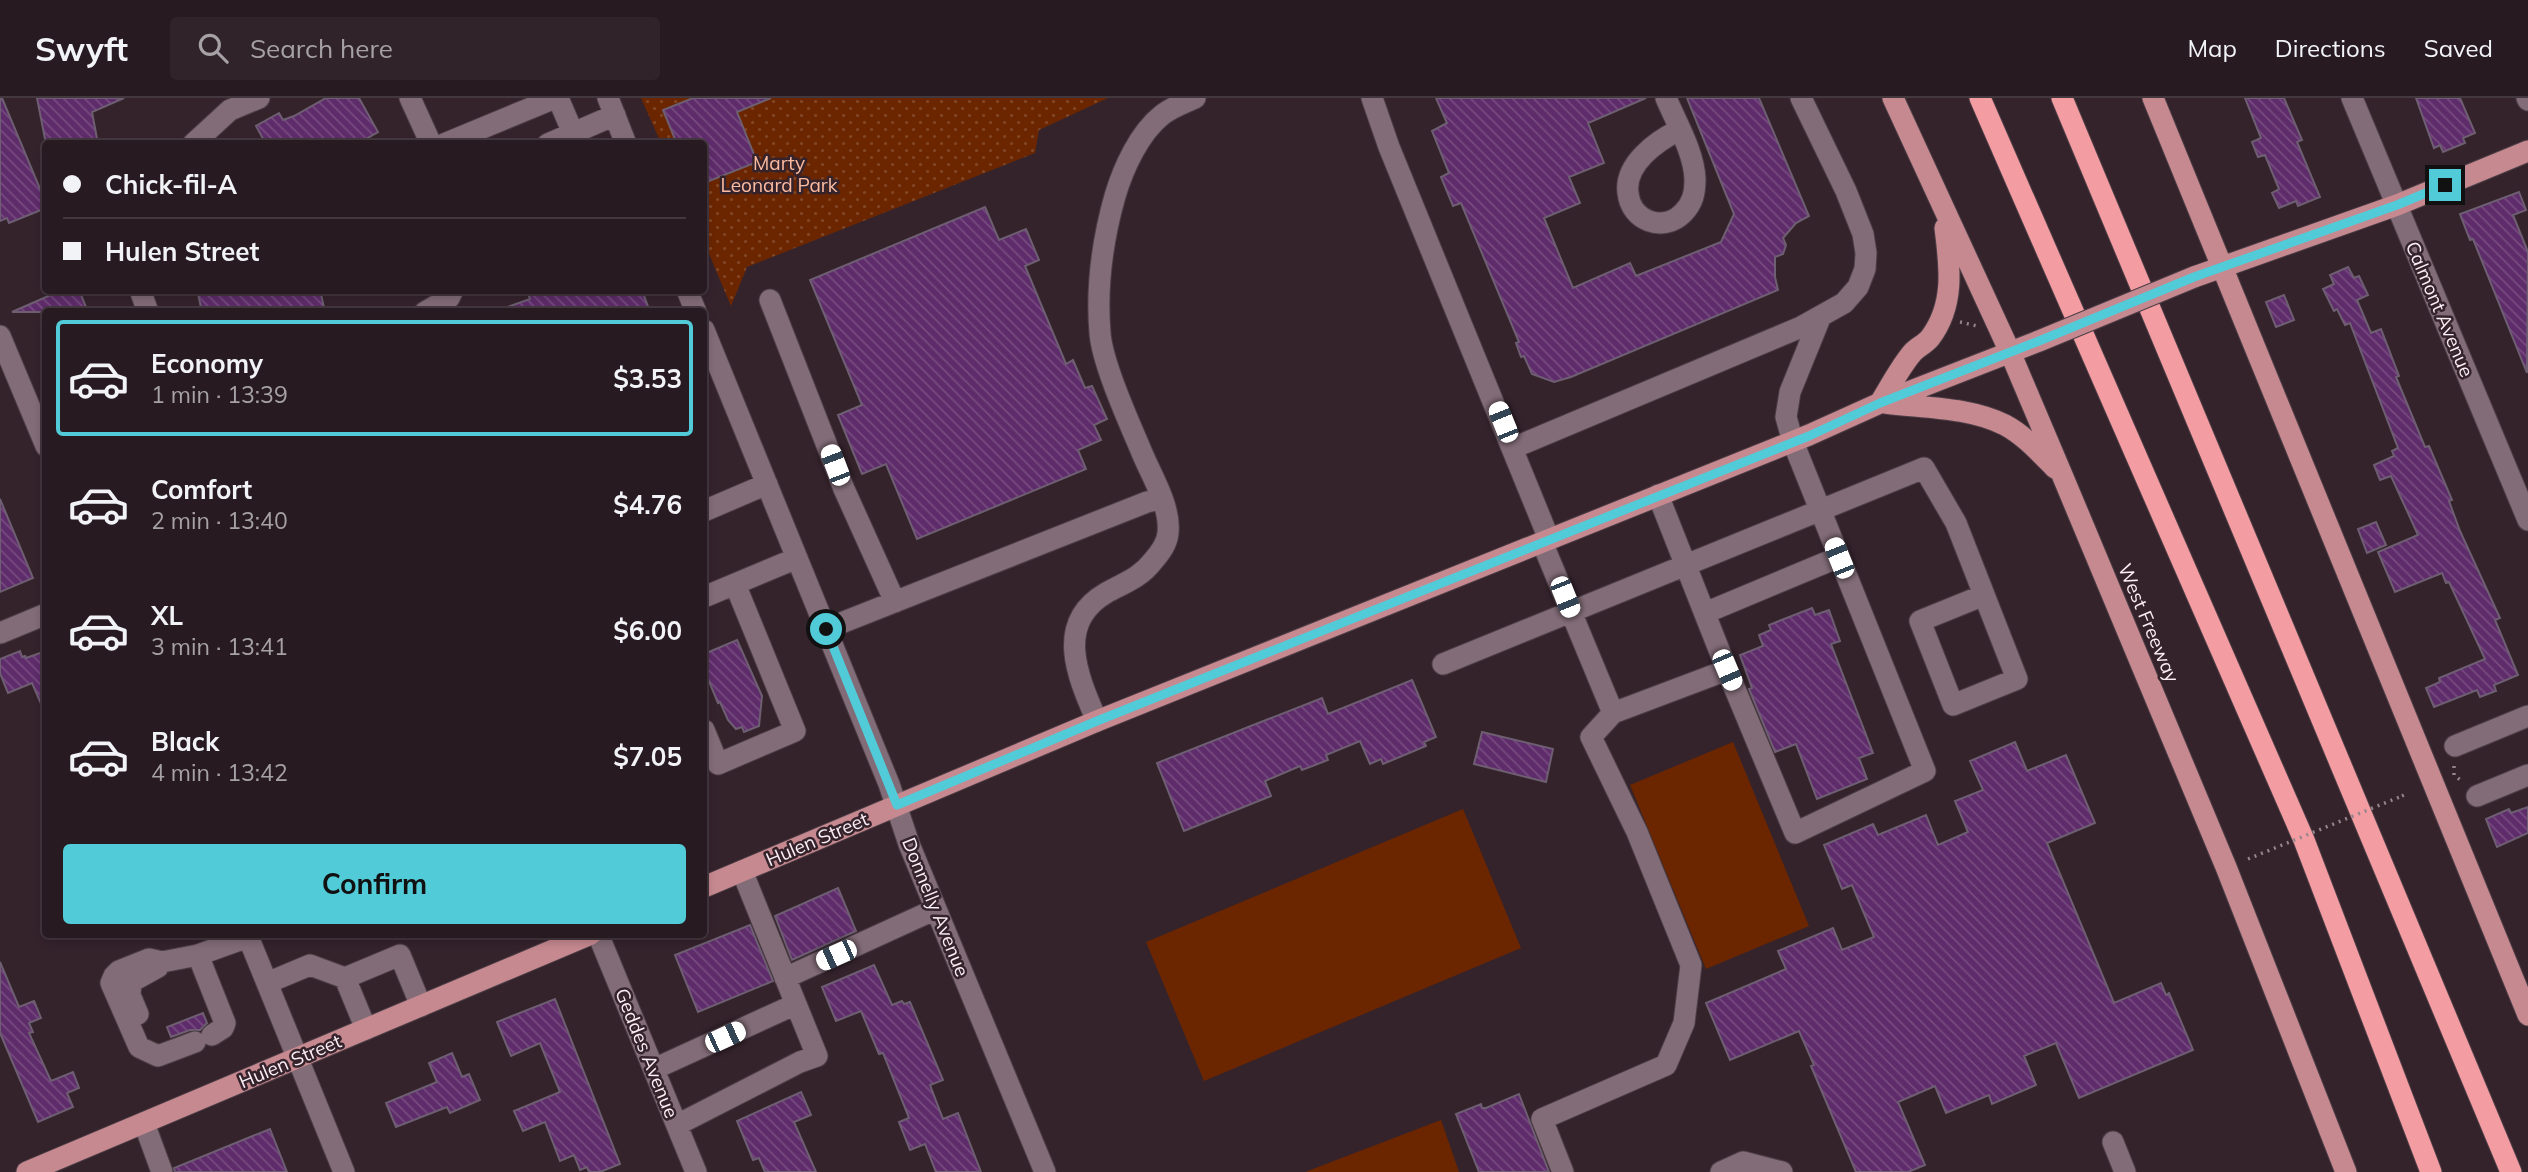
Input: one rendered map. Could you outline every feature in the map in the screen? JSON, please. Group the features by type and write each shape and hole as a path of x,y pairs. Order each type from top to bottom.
{"highway":[{"path":"1980,98 2304,840 2431,1172"},
{"path":"2062,98 2511,1172"}],"main road":[{"name":"West Freeway","path":"1893,98 2010,352 2063,477 2226,867 2346,1172"},
{"path":"2153,98 2528,1015"},
{"name":"Hulen Street","path":"707,883 1097,721 1793,442 1880,403 2194,277 2397,205 2528,151"},
{"path":"1941,207 1950,279 1945,310 1927,342 1913,352 1880,403 1983,417 2021,436 2063,477"},
{"name":"Hulen Street","path":"27,1172 582,938"}],"street":[{"path":"197,140 230,110 259,98"},
{"path":"410,98 429,140"},
{"path":"1097,721 1078,674 1075,636 1080,620 1095,600 1139,576 1166,542 1168,525 1161,499 1132,429 1103,347 1099,319 1100,257 1116,193 1149,127 1163,114 1195,98"},
{"path":"1372,98 1397,166 1513,448 1571,612 1613,713"},
{"path":"1666,98 1679,130"},
{"path":"1513,448 1820,318 1844,303 1858,287 1865,269 1866,243 1846,191 1801,98"},
{"name":"Calmont Avenue","path":"2352,98 2528,520"},
{"path":"454,140 552,100 560,139 611,106 624,140"},
{"path":"432,308 451,294"},
{"path":"770,300 844,489 895,601"},
{"path":"1658,495 1795,833 1925,771 1793,442 1786,417 1790,393 1820,318"},
{"path":"0,336 42,436"},
{"name":"Donnelly Avenue","path":"707,346 713,379 766,484 797,558 897,805 909,844 1045,1172"},
{"path":"1443,664 1924,468 1956,523 2017,679 1953,705 1920,621 1984,595"},
{"path":"707,510 766,484"},
{"path":"826,629 1147,502 1161,499"},
{"path":"707,596 797,558"},
{"path":"1705,613 1839,558"},
{"path":"707,748 710,767 795,731 734,584"},
{"path":"0,633 42,616"},
{"path":"1563,1172 1542,1119 1666,1065 1684,1023 1691,965 1637,832 1591,737 1613,713 1727,670"},
{"path":"2455,746 2528,716"},
{"path":"2477,796 2528,775"},
{"path":"677,1125 800,1062 817,1056 742,871"},
{"path":"785,978 936,909"},
{"path":"198,955 225,1023 223,1028 203,1039 158,1056 139,1047 111,984 114,976 119,971 149,959 162,962 198,955 242,938"},
{"path":"248,938 344,1172"},
{"name":"Geddes Avenue","path":"600,938 696,1172"},
{"path":"267,983 310,965 345,978 400,955 421,1006"},
{"path":"345,978 366,1029"},
{"path":"654,1069 796,1004"},
{"path":"144,1123 162,1172"},
{"path":"2113,1142 2125,1172"},
{"path":"1721,1172 1743,1162 1782,1172"}],"path":[{"path":"1954,321 1979,326"},
{"path":"2455,746 2454,775 2477,796"},
{"path":"2248,859 2404,795"}],"green space":[{"name":"Marty Leonard Park","path":"641,98 1108,98 1039,130 1035,153 747,267 731,306 707,249 707,140 660,140"},
{"path":"1733,742 1809,926 1706,969 1630,785"},
{"path":"1463,809 1521,948 1204,1081 1146,942"},
{"path":"1441,1120 1459,1172 1305,1172"}],"building":[{"path":"2,98 42,193 42,210 9,223 7,218 0,221"},
{"path":"37,98 124,98 92,112 97,140 45,140"},
{"path":"326,98 359,98 378,132 364,140 264,140 256,126 279,113 283,120"},
{"path":"693,98 771,98 737,112 757,162 707,182 707,140 675,140 663,110"},
{"path":"1436,98 1646,98 1588,123 1604,163 1569,177 1580,203 1544,218 1573,288 1630,263 1636,276 1721,242 1734,214 1687,98 1759,98 1809,216 1796,223 1783,238 1786,245 1783,254 1775,257 1778,290 1571,377 1554,382 1532,374 1524,356 1521,357 1516,343 1519,342 1461,203 1453,206 1441,177 1449,173 1432,131 1447,123"},
{"path":"2245,98 2284,98 2302,140 2297,142 2320,197 2298,206 2296,201 2279,208 2272,193 2279,189 2265,155 2258,157 2252,142 2261,138"},
{"path":"2416,98 2460,98 2475,133 2463,138 2465,143 2443,152 2440,145 2434,148"},
{"path":"2519,192 2526,210 2513,215 2528,252 2527,373 2473,239 2470,240 2460,214"},
{"path":"985,207 999,240 1026,229 1039,260 1025,266 1066,364 1073,360 1085,388 1092,386 1107,419 1094,425 1101,440 1078,450 1086,469 917,539 886,464 862,474 838,415 862,405 810,280"},
{"path":"2348,267 2354,278 2359,276 2368,295 2357,300 2371,333 2381,329 2399,376 2396,377 2425,447 2429,446 2452,500 2449,501 2460,531 2500,618 2495,620 2518,675 2494,685 2496,691 2480,697 2477,690 2434,707 2426,688 2440,682 2439,678 2485,659 2449,582 2446,583 2442,573 2395,592 2378,552 2418,535 2391,476 2380,480 2374,465 2394,456 2392,451 2398,448 2350,323 2345,325 2323,289 2334,284 2330,275"},
{"path":"53,294 81,294 86,308 42,308 42,312 12,312"},
{"path":"198,294 321,294 324,308 201,308"},
{"path":"528,294 643,294 649,308 505,308 530,299"},
{"path":"2284,295 2294,320 2276,327 2266,302"},
{"path":"0,499 33,578 0,592"},
{"path":"2376,522 2386,545 2367,553 2358,529"},
{"path":"1812,608 1815,615 1829,610 1840,641 1831,644 1873,753 1859,758 1867,779 1817,799 1796,744 1775,752 1749,689 1752,688 1740,655 1763,646 1759,635 1771,630 1769,625"},
{"path":"737,640 762,696 759,726 744,732 742,727 736,729 728,720 707,676 707,653"},
{"path":"20,651 22,657 26,658 42,652 42,706 32,683 8,693 0,673 0,659"},
{"path":"1412,680 1436,737 1424,742 1426,746 1383,764 1381,759 1370,764 1360,741 1326,755 1328,760 1302,770 1300,766 1265,781 1271,796 1184,831 1157,763 1322,698 1328,714"},
{"path":"1482,732 1553,749 1546,782 1474,764"},
{"path":"2015,742 2027,771 2066,755 2095,823 2047,843 2114,1003 2161,983 2166,995 2169,993 2193,1050 2079,1098 2056,1043 2024,1056 2036,1085 1992,1104 1989,1095 1946,1113 1935,1086 1898,1102 1925,1165 1908,1172 1856,1172 1799,1031 1730,1060 1706,1003 1786,969 1778,951 1833,928 1842,950 1874,937 1852,885 1842,889 1824,845 1873,824 1878,835 1926,815 1938,845 1968,832 1955,801 1983,790 1970,761"},
{"path":"2528,807 2528,833 2497,847 2486,819 2509,809 2511,813"},
{"path":"838,888 856,931 792,960 775,916"},
{"path":"750,925 773,981 698,1012 675,955"},
{"path":"0,962 19,1007 34,1001 41,1018 29,1023 33,1032 29,1033 51,1081 73,1072 79,1088 67,1093 73,1107 38,1122 0,1033"},
{"path":"874,965 892,1005 902,1001 904,1004 910,1002 943,1080 930,1085 943,1119 958,1113 981,1172 936,1172 925,1144 910,1150 899,1122 909,1118 883,1053 879,1054 861,1011 836,1021 822,987"},
{"path":"555,999 620,1164 600,1172 589,1172 587,1167 580,1170 574,1155 560,1161 545,1122 523,1131 514,1111 560,1092 540,1043 511,1056 497,1022"},
{"path":"203,1013 207,1023 200,1030 190,1030 171,1037 167,1027"},
{"path":"452,1053 462,1077 469,1074 480,1100 450,1113 447,1107 396,1127 386,1103 437,1082 429,1063"},
{"path":"801,1092 811,1115 794,1122 816,1172 765,1172 759,1158 753,1160 737,1121"},
{"path":"1519,1094 1549,1172 1479,1172 1456,1114 1481,1104 1482,1108 1486,1108"},
{"path":"270,1129 287,1172 175,1172 174,1168"}],"route":[{"path":"826,629 897,805 1097,721 1809,436 1880,403 2194,277 2397,205 2445,185"}]}
